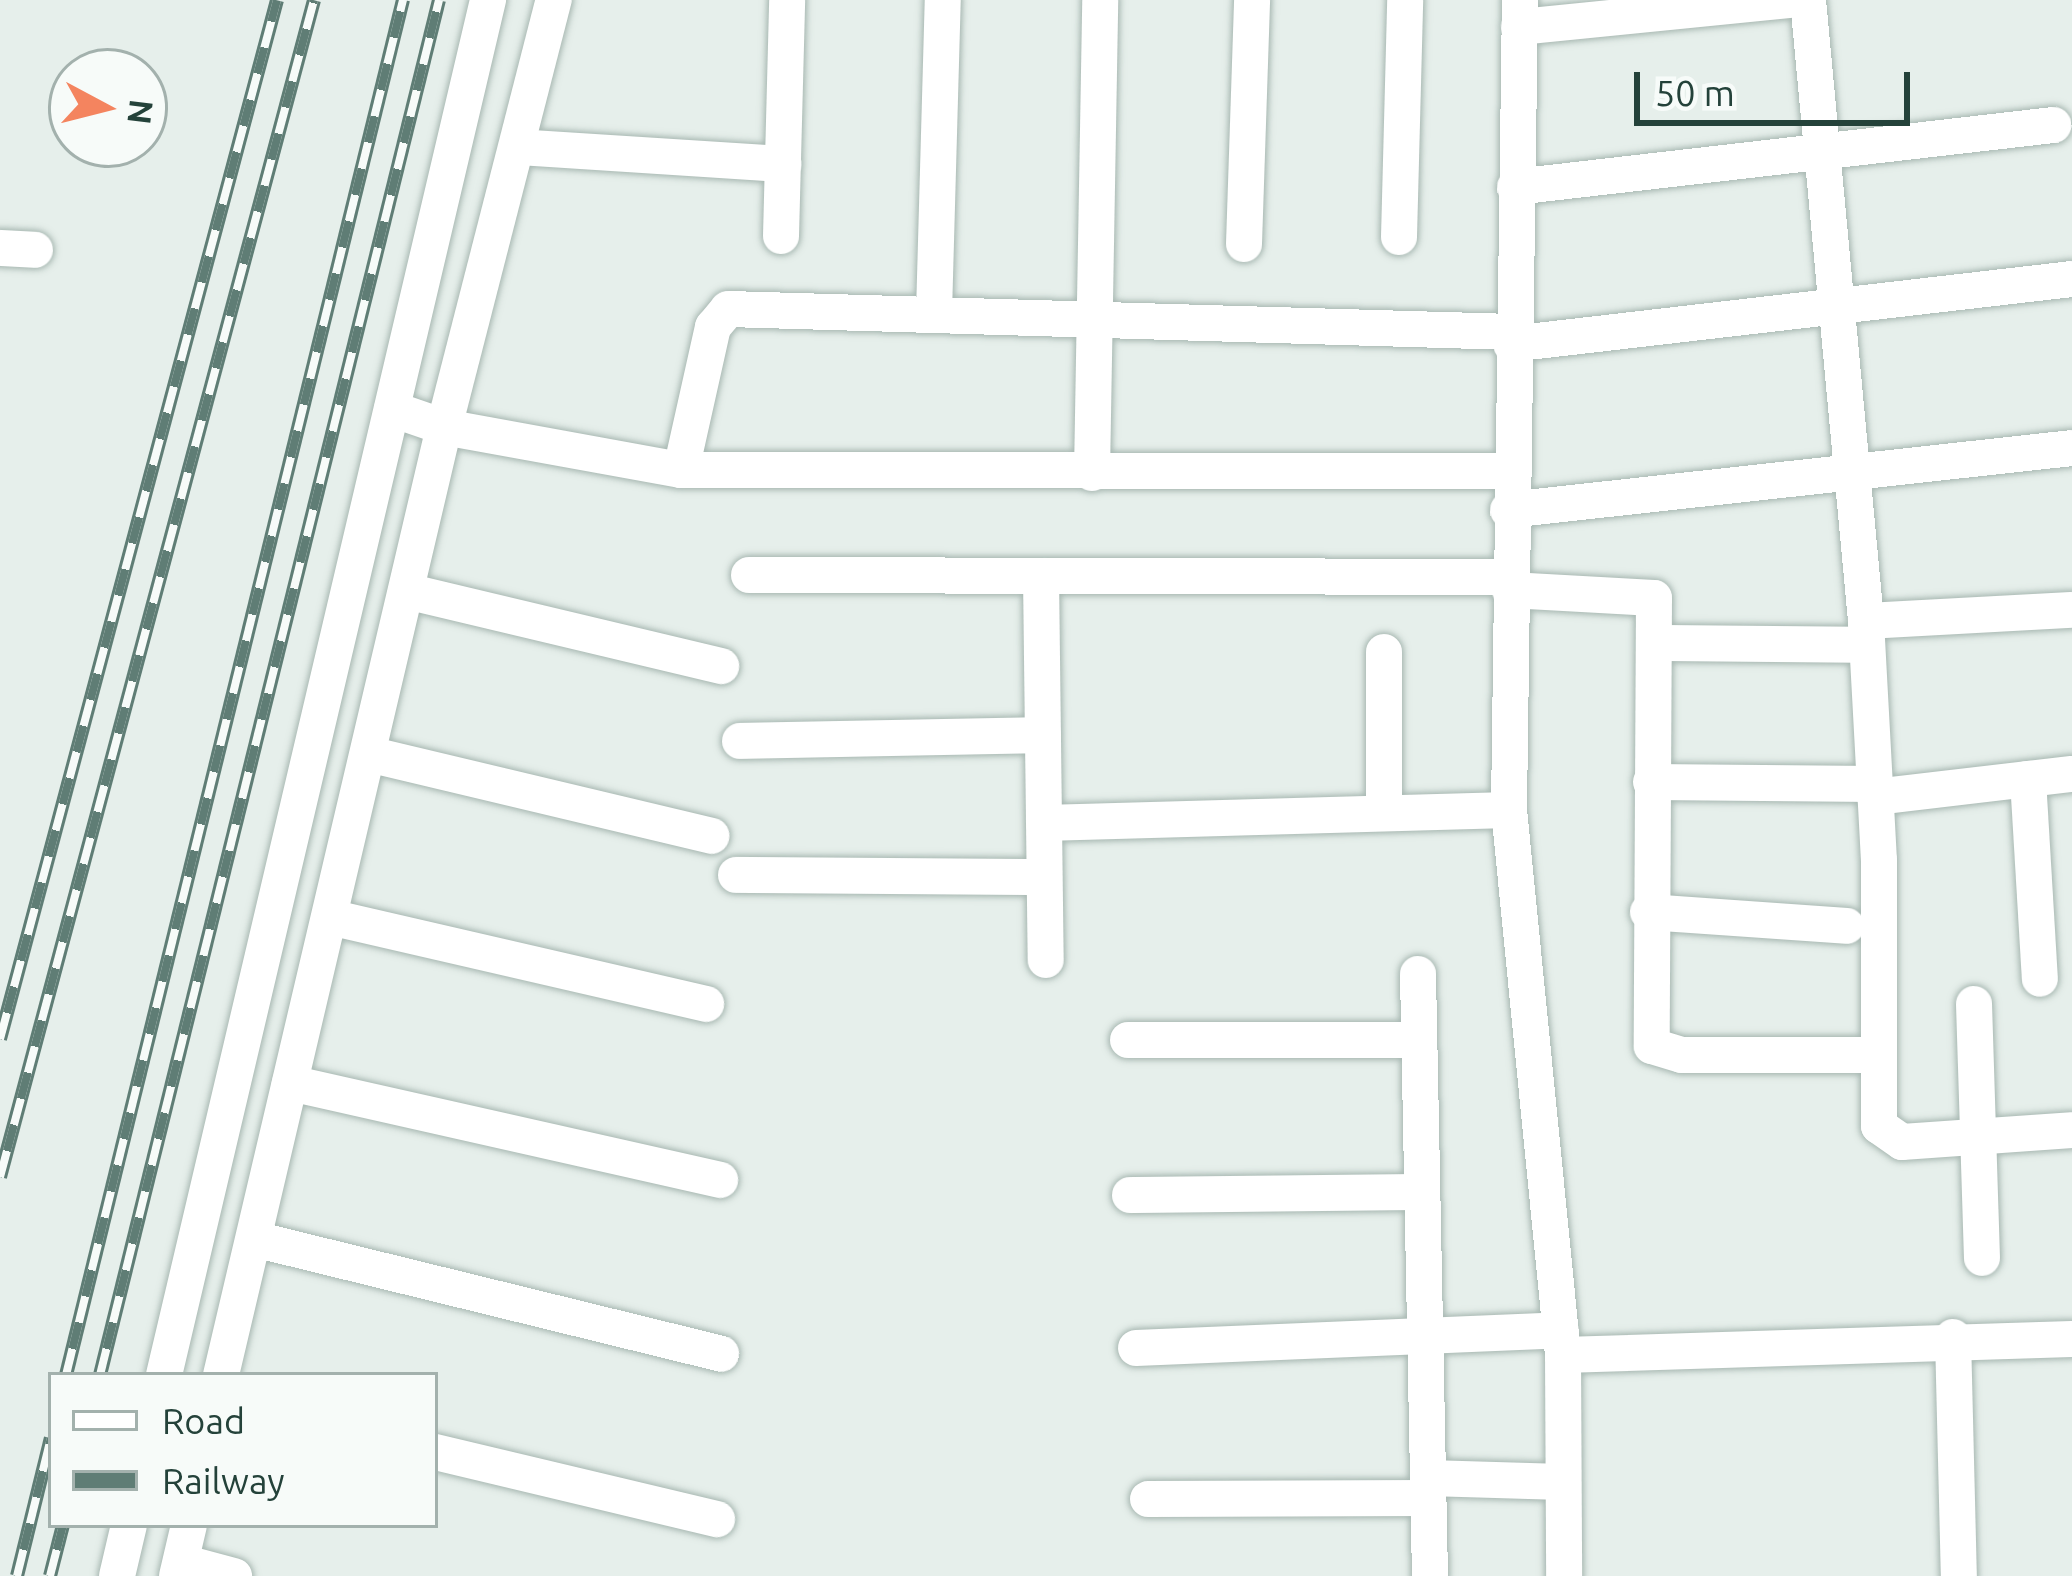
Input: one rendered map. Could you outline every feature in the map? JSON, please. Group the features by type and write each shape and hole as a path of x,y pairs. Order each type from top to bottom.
{"street":[{"path":"165,1372 488,0"},
{"path":"222,1372 334,918 444,427 554,0"},
{"path":"781,236 787,0"},
{"path":"934,314 943,0"},
{"path":"1092,473 1100,0"},
{"path":"1244,244 1252,0"},
{"path":"1399,237 1405,0"},
{"path":"1564,1576 1562,1342 1509,810 1508,471 1519,14 1792,0"},
{"path":"1808,0 1832,307 1866,633 1875,790 1875,1055 1884,1136 1902,1142 2072,1130"},
{"path":"1515,187 2053,125"},
{"path":"518,147 783,164"},
{"path":"681,470 713,327 728,309 1096,319 1511,338 2072,279"},
{"path":"392,409 444,427 681,470 1508,471"},
{"path":"1508,510 2072,448"},
{"path":"749,575 1509,583 1645,594 1656,605 1648,912 1652,1046 1682,1055 1875,1055"},
{"path":"1041,576 1046,960"},
{"path":"410,592 721,667"},
{"path":"1655,643 1866,633 2072,610"},
{"path":"1384,652 1384,814"},
{"path":"740,741 1043,735"},
{"path":"372,755 711,836"},
{"path":"1651,782 1875,790 2072,774"},
{"path":"2028,779 2040,979"},
{"path":"1044,823 1509,810"},
{"path":"736,875 1044,877"},
{"path":"1648,912 1847,926"},
{"path":"334,918 706,1004"},
{"path":"1418,974 1430,1576"},
{"path":"1974,1004 1982,1258"},
{"path":"1128,1040 1419,1040"},
{"path":"290,1082 720,1180"},
{"path":"1130,1196 1422,1192"},
{"path":"254,1239 721,1354"},
{"path":"1136,1348 1425,1335 1562,1342 2072,1339"},
{"path":"1953,1337 1959,1576"},
{"path":"438,1453 717,1519"},
{"path":"1148,1499 1563,1482"},
{"path":"117,1576 128,1528"},
{"path":"187,1528 179,1569 234,1576"}],"railway":[{"path":"0,1039 277,0"},
{"path":"0,1177 314,0"},
{"path":"67,1372 403,0"},
{"path":"101,1372 439,0"},
{"path":"17,1576 48,1450"},
{"path":"50,1576 62,1528"}]}
